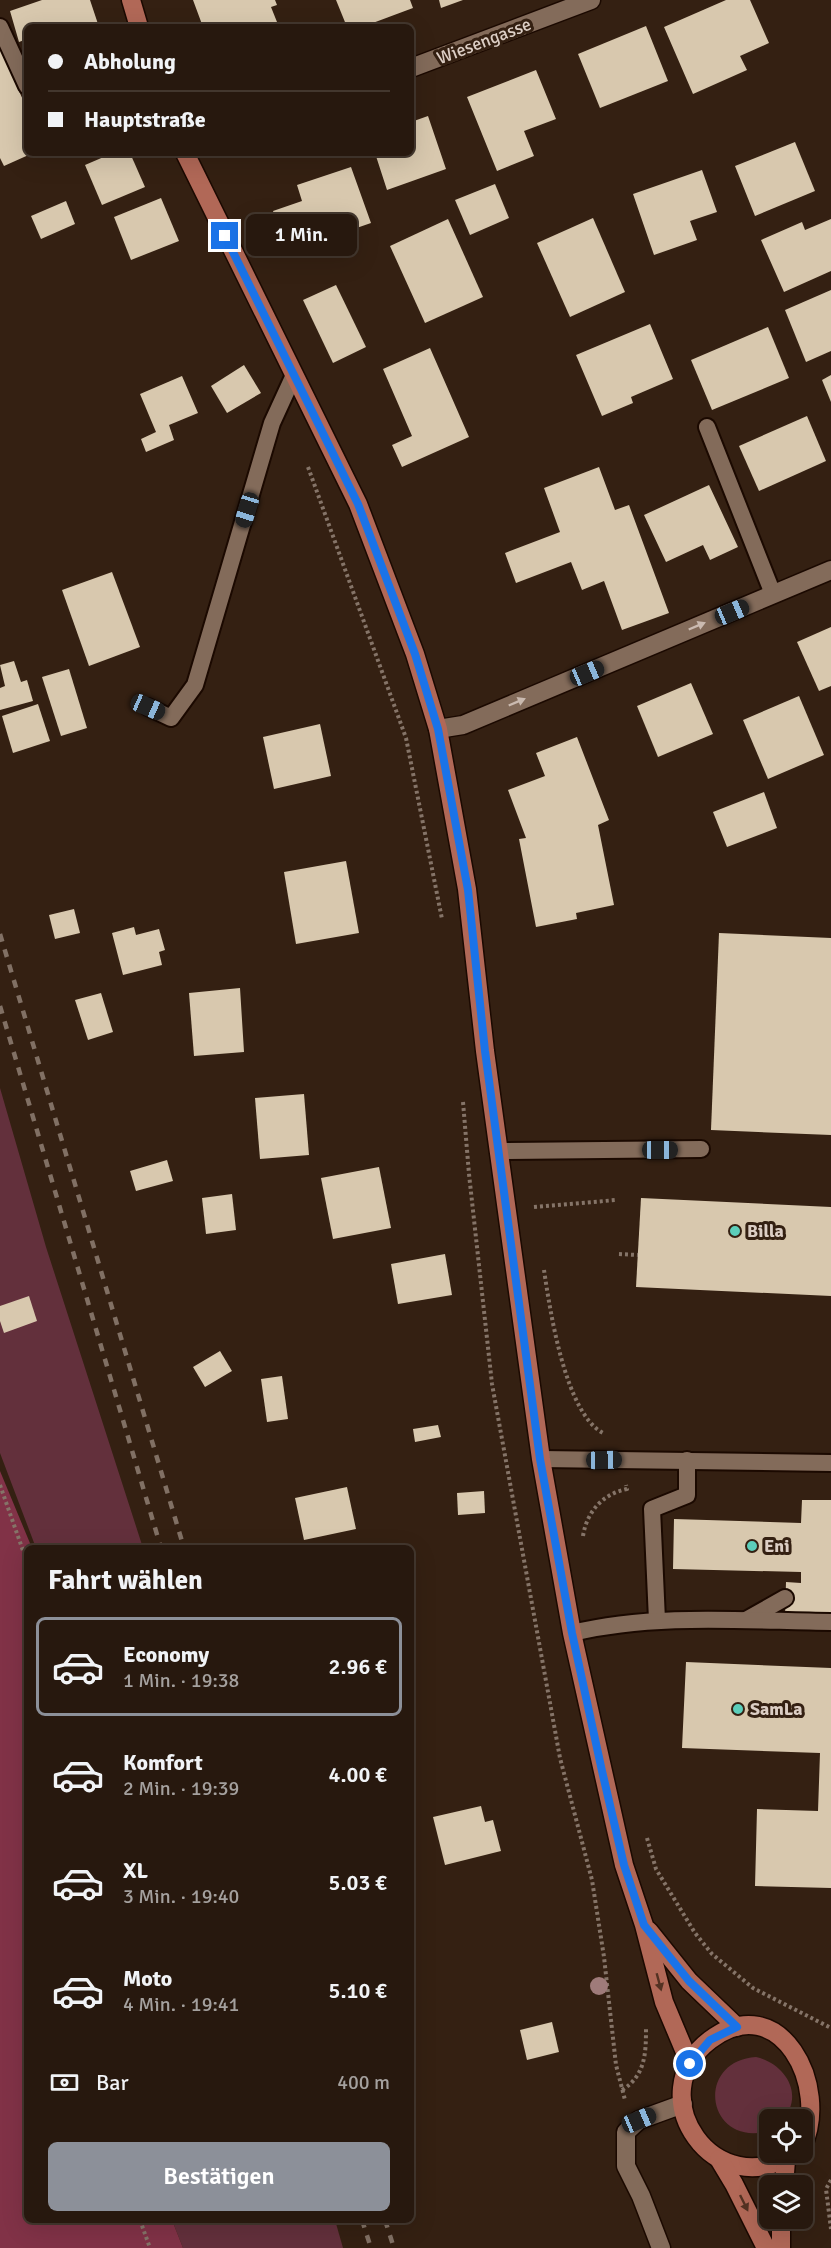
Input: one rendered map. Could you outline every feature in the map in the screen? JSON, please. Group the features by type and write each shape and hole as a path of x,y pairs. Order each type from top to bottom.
{"main road":[{"path":"131,0 138,24"},
{"path":"190,156 358,504 415,654 438,729 468,890 485,1051 540,1459 572,1633 624,1865 644,1925 664,2002 690,2064"},
{"path":"644,1925 689,1981 737,2027"},
{"path":"777,2163 753,2168 735,2166 708,2152 694,2136 685,2118 682,2104 684,2084 690,2064 710,2040 737,2027 761,2026 773,2028 803,2046 819,2071 824,2087 823,2120 813,2134"},
{"path":"719,2159 766,2248"},
{"path":"781,2229 781,2248"}],"street":[{"name":"Wiesengasse","path":"414,67 591,0"},
{"path":"438,729 463,725 831,570"},
{"path":"661,2248 641,2196 626,2166 626,2132 639,2120 682,2104"}],"lane":[{"path":"0,27 24,79"},
{"path":"148,707 171,718 195,685 272,423 294,375"},
{"path":"707,427 773,594"},
{"path":"499,1151 701,1149"},
{"path":"540,1459 831,1463"},
{"path":"657,1620 652,1509 687,1495 687,1460"},
{"path":"745,1621 785,1598"},
{"path":"572,1633 592,1628 657,1620 831,1622"}],"path":[{"path":"306,461 320,494 406,738 442,923"},
{"path":"463,1094 469,1174 492,1384 560,1758 592,1881 604,1957 616,2065 632,2127"},
{"path":"532,1196 534,1208 616,1200"},
{"path":"619,1254 638,1255"},
{"path":"543,1266 551,1314 571,1390 579,1409 590,1422 601,1432 618,1437 627,1489 613,1492 602,1500 585,1524 582,1538"},
{"path":"0,1485 24,1553"},
{"path":"646,1836 656,1869 695,1934 712,1954 753,1988 831,2028"},
{"path":"831,2180 826,2190 831,2229"},
{"path":"141,2223 150,2248"}],"shaded area":[{"path":"0,1088 46,1247 142,1545 35,1545 0,1453"},
{"path":"0,1471 31,1545 24,1545 24,2223 173,2223 183,2248 0,2248"},
{"path":"756,2057 766,2060 783,2073 792,2090 789,2109 759,2109 759,2132 748,2133 732,2127 721,2116 716,2102 716,2087 723,2073 736,2062"},
{"path":"173,2223 336,2223 343,2248 183,2248"}],"building":[{"path":"42,0 90,0 98,24 24,24 24,40 19,42 10,11"},
{"path":"193,0 275,0 277,5 271,7 278,24 202,24"},
{"path":"336,0 410,0 413,8 370,24 346,24"},
{"path":"439,0 463,0 441,8"},
{"path":"726,0 750,0 769,43 740,56 747,70 693,94 664,27"},
{"path":"646,26 668,81 600,108 578,54"},
{"path":"0,48 24,102 24,156 26,156 4,166 0,158"},
{"path":"536,70 556,119 524,131 534,156 497,171 467,97"},
{"path":"428,116 446,169 387,190 376,156 414,156 414,121"},
{"path":"795,142 815,191 755,216 735,166"},
{"path":"106,156 131,156 145,187 102,205 85,165"},
{"path":"351,167 371,223 316,242 311,228 282,237 273,211 302,201 297,185"},
{"path":"702,170 717,212 690,221 697,240 654,255 633,194"},
{"path":"495,184 509,218 470,235 455,200"},
{"path":"161,198 179,241 131,260 114,217"},
{"path":"66,201 75,224 41,239 31,216"},
{"path":"593,218 625,292 570,317 537,243"},
{"path":"448,219 483,297 425,323 390,246"},
{"path":"831,219 831,271 784,292 761,240 802,222 805,230"},
{"path":"336,285 366,347 333,363 303,300"},
{"path":"831,290 831,351 806,362 785,310"},
{"path":"650,324 673,379 631,397 633,403 602,416 576,355"},
{"path":"768,327 789,378 712,410 691,360"},
{"path":"430,348 469,437 402,467 392,445 412,436 383,369"},
{"path":"244,365 261,393 227,413 211,386"},
{"path":"831,375 831,402 822,380"},
{"path":"182,376 198,413 169,425 174,440 146,452 141,439 156,432 140,394"},
{"path":"807,416 826,461 759,491 739,446"},
{"path":"599,467 615,510 629,505 669,613 622,630 604,581 582,590 571,562 516,583 505,553 560,532 544,488"},
{"path":"709,485 738,547 710,560 703,545 666,562 644,515"},
{"path":"112,572 140,647 89,666 62,590"},
{"path":"831,627 831,686 819,691 797,642"},
{"path":"14,661 21,682 27,680 33,701 0,710 0,688 5,686 0,665"},
{"path":"69,669 87,728 61,736 42,677"},
{"path":"691,683 713,734 658,757 637,706"},
{"path":"799,696 824,755 768,779 743,720"},
{"path":"38,704 50,741 13,753 2,716"},
{"path":"320,724 331,776 274,789 263,737"},
{"path":"577,737 609,820 598,825 614,905 576,913 577,919 536,927 519,839 526,838 508,790 545,776 536,753"},
{"path":"764,792 777,828 727,847 713,812"},
{"path":"346,861 359,933 296,944 284,872"},
{"path":"74,909 80,933 55,939 49,915"},
{"path":"134,927 136,935 159,929 165,950 159,952 162,965 123,975 112,933"},
{"path":"719,933 831,938 831,1135 711,1130"},
{"path":"240,988 244,1052 194,1056 189,993"},
{"path":"101,993 113,1032 88,1040 75,1000"},
{"path":"304,1094 309,1155 260,1159 255,1098"},
{"path":"167,1160 173,1181 136,1191 130,1171"},
{"path":"379,1167 391,1228 333,1239 321,1178"},
{"path":"232,1194 236,1230 206,1234 202,1198"},
{"name":"Billa","path":"641,1198 831,1207 831,1296 636,1287"},
{"path":"445,1254 452,1295 398,1304 391,1264"},
{"path":"29,1296 37,1321 4,1333 0,1321 0,1306"},
{"path":"220,1351 232,1371 205,1387 193,1367"},
{"path":"282,1376 288,1419 267,1422 261,1379"},
{"path":"438,1425 441,1437 415,1442 413,1429"},
{"path":"347,1487 356,1529 304,1540 295,1498"},
{"path":"484,1491 485,1513 458,1515 457,1493"},
{"name":"Eni","path":"802,1500 831,1500 831,1617 785,1616 786,1582 801,1583 801,1572 673,1569 674,1519 801,1523"},
{"path":"686,1662 831,1668 831,1888 755,1886 757,1809 818,1811 820,1753 682,1748"},
{"path":"481,1806 485,1822 493,1820 501,1851 445,1865 433,1817"},
{"path":"552,2022 559,2052 527,2060 520,2030"}],"railway":[{"path":"0,934 183,1545"},
{"path":"0,1006 160,1545"},
{"path":"363,2223 371,2248"},
{"path":"386,2223 394,2248"}],"place":[{"name":"Billa","path":"735,1231"},
{"name":"Eni","path":"752,1546"},
{"name":"SamLa","path":"738,1709"}],"route":[{"path":"225,236 358,504 415,654 438,729 468,890 485,1051 540,1459 572,1633 602,1771 624,1865 644,1925 689,1981 737,2027 710,2040 690,2064"}]}
